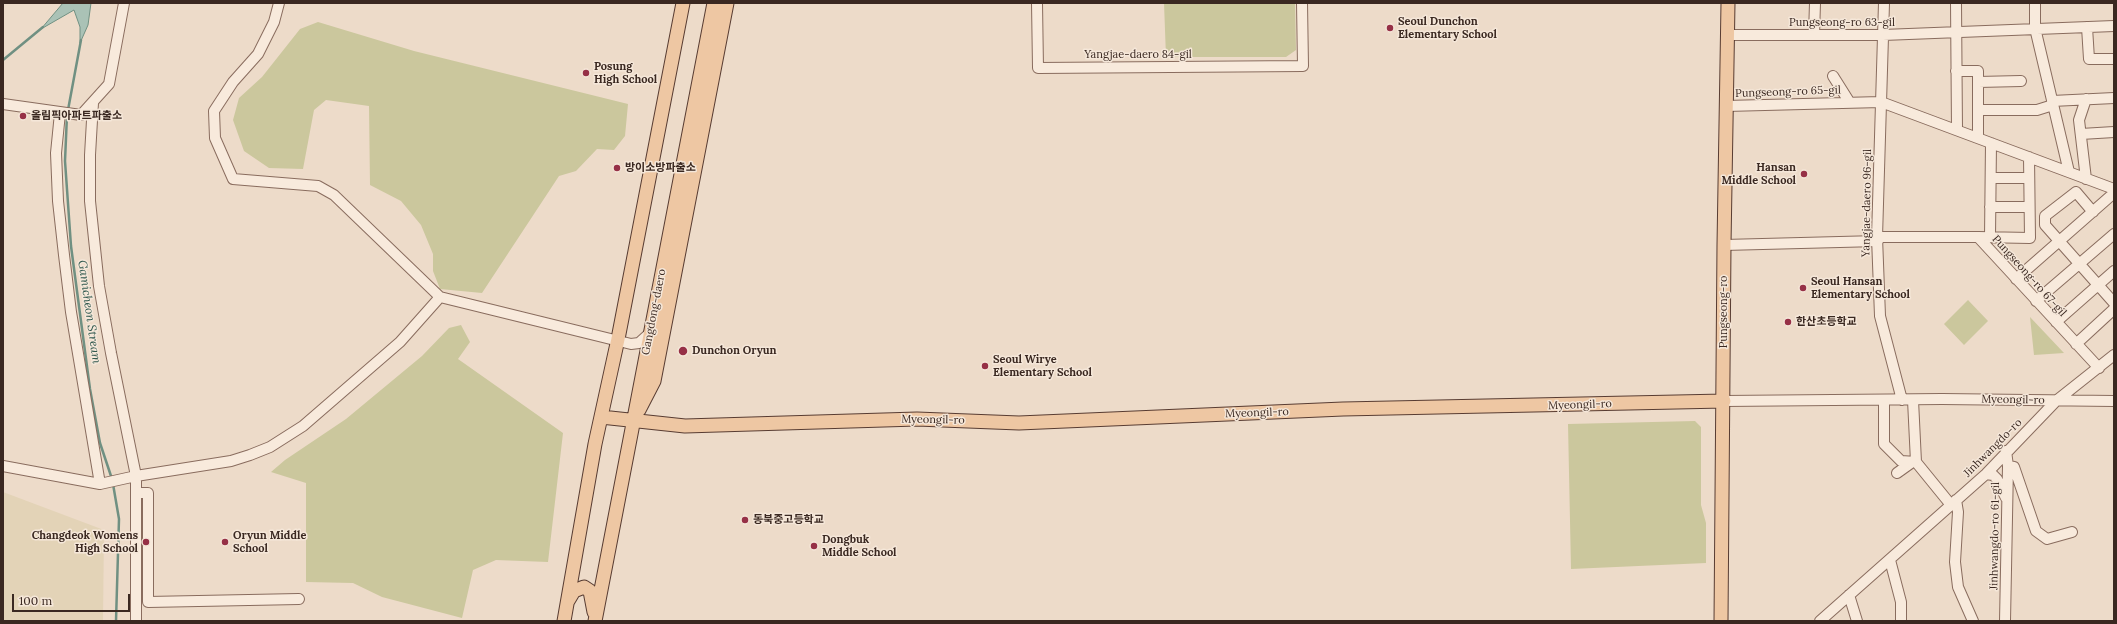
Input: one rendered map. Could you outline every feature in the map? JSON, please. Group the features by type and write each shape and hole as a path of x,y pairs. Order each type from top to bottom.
{"main road":[{"path":"564,621 601,417 618,339 683,3"},
{"name":"Gangdong-daero","path":"598,620 605,567 632,422 714,3"},
{"path":"632,422 654,381 727,3"},
{"name":"Pungseong-ro","path":"1721,621 1724,401 1724,245 1728,3"},
{"name":"Myeongil-ro","path":"601,417 632,422 685,426 917,419 1019,423 1343,409 1724,401"},
{"path":"567,602 574,591 584,587 590,591 598,620"}],"street":[{"path":"3,104 81,115 109,84 124,3"},
{"path":"279,3 274,22 258,54 233,82 214,111 215,138 234,179 318,186 334,195 440,297 618,339 631,344 638,342 650,333"},
{"name":"Yangjae-daero 84-gil","path":"1037,3 1038,68 1303,66 1302,3"},
{"path":"1814,35 1815,3"},
{"name":"Yangjae-daero 96-gil","path":"1884,3 1877,239 1880,316 1902,400"},
{"path":"1956,3 1957,130"},
{"path":"2034,3 2035,28 2069,172"},
{"name":"Pungseong-ro 63-gil","path":"1728,35 1883,35 2114,26"},
{"path":"2087,27 2089,59 2114,59"},
{"path":"1956,71 1978,71 1978,138"},
{"name":"Pungseong-ro 65-gil","path":"1833,76 1850,103"},
{"path":"1978,82 2020,81"},
{"path":"1978,110 2037,110 2053,103 2086,99 2114,98"},
{"path":"2086,99 2079,120 2086,179"},
{"name":"Pungseong-ro 65-gil","path":"1726,106 1881,102 2114,189"},
{"path":"93,103 90,155 90,201 99,286 131,477 137,493 136,621"},
{"path":"60,113 56,153 62,239 71,312 100,484"},
{"path":"2081,134 2114,132"},
{"path":"1990,238 1991,143"},
{"path":"1978,237 2030,238 2029,157"},
{"path":"1991,178 2029,178"},
{"path":"2093,212 2076,192 2045,216 2045,225 2114,303"},
{"path":"2016,279 2114,193"},
{"path":"1990,207 2029,207"},
{"path":"2030,227 2045,225"},
{"path":"2036,301 2114,234"},
{"name":"Pungseong-ro 67-gil","path":"1724,245 1978,237 2099,368"},
{"path":"2056,322 2114,271"},
{"path":"3,466 100,484 131,477 230,461 270,447 303,426 400,342 440,297"},
{"path":"2076,344 2114,309"},
{"name":"Jinhwangdo-ro","path":"1820,621 1986,474 2006,451 2056,401 2099,368 2114,354"},
{"name":"Myeongil-ro","path":"1724,401 2012,399 2114,401"},
{"path":"1884,400 1884,444 1901,461 1914,462 1953,502 1958,512 1955,562 1958,587 1972,621"},
{"path":"1913,400 1914,462"},
{"name":"Jinhwangdo-ro 61-gil","path":"2005,621 2008,503 2008,466 2006,451"},
{"path":"1897,473 1914,462"},
{"path":"2008,466 2014,467 2036,531 2047,539 2072,532"},
{"path":"1986,474 1993,475 1997,479 2008,503"},
{"path":"137,493 148,493 148,602 299,599"},
{"path":"1890,560 1901,602 1901,621"},
{"path":"1849,595 1856,621"}],"shaded area":[{"path":"63,3 91,3 88,25 80,43 80,27 74,10 41,29"},
{"path":"1164,3 1295,3 1296,50 1286,57 1166,57"},
{"path":"318,22 414,51 628,104 625,136 614,150 597,149 576,171 559,176 482,293 440,289 433,271 433,254 421,225 401,201 370,185 369,106 326,100 314,110 303,169 269,168 244,151 233,120 239,98 262,77 300,29"},
{"path":"1968,300 1988,321 1964,345 1944,324"},
{"path":"2030,317 2064,353 2034,355"},
{"path":"461,325 470,342 458,359 563,433 548,562 496,560 473,570 462,618 382,597 353,583 306,582 306,483 271,472 285,460 346,419 422,356 449,328"},
{"path":"1695,421 1701,427 1701,505 1706,523 1706,563 1571,569 1568,424"},
{"path":"3,492 104,530 103,621 3,621"}],"waterway":[{"path":"3,60 43,27"},
{"name":"Gamicheon Stream","path":"68,110 81,40"},
{"name":"Gamicheon Stream","path":"67,115 65,161 71,246 90,389 100,443 112,479"},
{"name":"Gamicheon Stream","path":"113,484 119,519 116,621"}],"place":[{"name":"Seoul Dunchon Elementary School","path":"1390,28"},
{"name":"Posung High School","path":"586,73"},
{"name":"올림픽아파트파출소","path":"23,116"},
{"name":"방이소방파출소","path":"617,168"},
{"name":"Hansan Middle School","path":"1804,174"},
{"name":"Seoul Hansan Elementary School","path":"1803,288"},
{"name":"한산초등학교","path":"1788,322"},
{"name":"Dunchon Oryun","path":"683,351"},
{"name":"Seoul Wirye Elementary School","path":"985,366"},
{"name":"동북중고등학교","path":"745,520"},
{"name":"Changdeok Womens High School","path":"146,542"},
{"name":"Oryun Middle School","path":"225,542"},
{"name":"Dongbuk Middle School","path":"814,546"}]}
